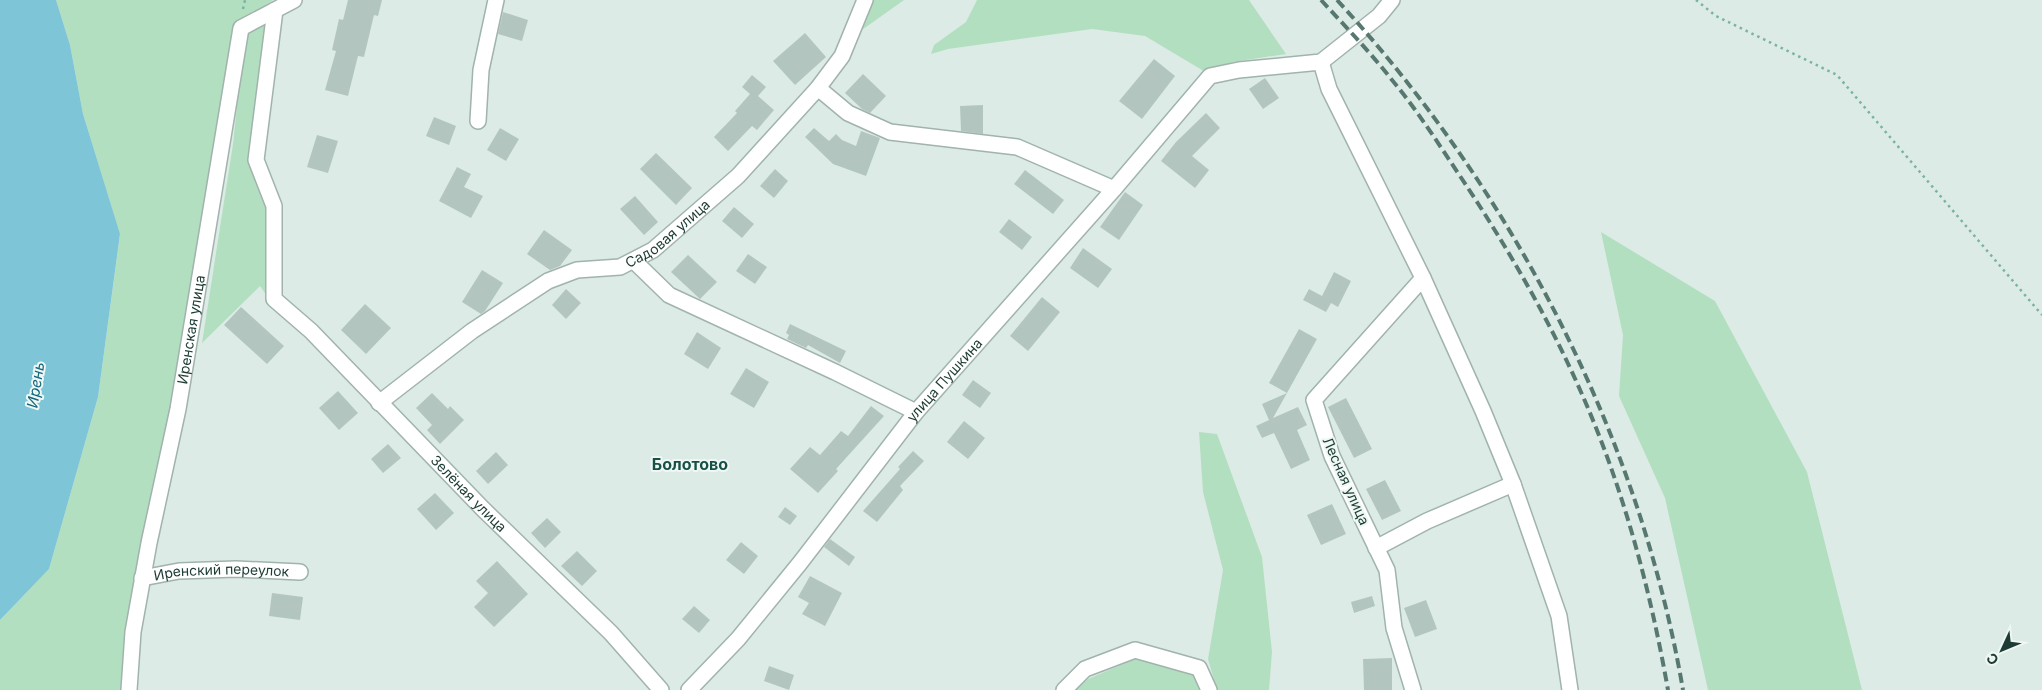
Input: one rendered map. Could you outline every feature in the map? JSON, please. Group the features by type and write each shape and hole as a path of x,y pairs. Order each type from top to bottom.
{"street":[{"name":"Иренская улица","path":"129,690 133,632 142,578 178,409 241,28 294,0"},
{"path":"478,121 481,70 496,0"},
{"name":"Садовая улица","path":"379,403 472,332 548,281 577,270 620,268 653,250 738,176 818,88 842,56 865,0"},
{"path":"1392,0 1379,16 1321,62 1329,89 1423,278 1483,411 1513,484 1560,616 1570,690"},
{"name":"Зелёная улица","path":"275,10 256,160 274,206 274,299 311,331 483,509 611,634 661,690"},
{"name":"улица Пушкина","path":"689,690 738,639 916,412 1114,189 1210,76 1239,70 1321,62"},
{"path":"818,88 848,113 890,132 1017,147 1114,189"},
{"path":"634,261 669,295 916,412"},
{"name":"Лесная улица","path":"1413,690 1394,628 1386,570 1332,456 1314,400 1423,278"},
{"path":"1376,548 1427,521 1513,484"},
{"name":"Иренский переулок","path":"142,578 179,571 300,572"},
{"path":"1064,690 1085,669 1135,650 1199,668 1210,690"}],"path":[{"path":"1696,0 1716,16 1837,75 2042,315"}],"green space":[{"path":"56,0 273,0 237,24 128,690 0,690 0,620 49,569 98,397 120,235 83,114 70,45"},
{"path":"871,0 904,0 859,32"},
{"path":"977,0 1249,0 1286,54 1233,62 1207,73 1145,36 1092,29 948,49 931,54 934,45 966,22"},
{"path":"273,14 252,162 271,209 269,299 260,286 202,343 233,144 245,30"},
{"path":"1601,232 1715,301 1807,472 1862,690 1708,690 1665,498 1619,396 1623,335"},
{"path":"1199,432 1217,434 1262,557 1272,652 1269,690 1217,690 1208,659 1223,570 1203,492"},
{"path":"1135,659 1191,671 1202,690 1075,690 1088,679"}],"water":[{"name":"Ирень","path":"0,0 56,0 70,45 83,114 120,234 98,397 49,569 0,620"}],"building":[{"path":"348,0 382,0 378,16 374,15 364,57 358,56 348,96 325,90 336,51 332,50 339,19 343,20"},
{"path":"503,12 528,20 522,41 498,34"},
{"path":"805,33 826,57 795,85 773,61"},
{"path":"1154,59 1175,76 1142,119 1119,101"},
{"path":"863,74 886,96 870,113 862,109 845,93"},
{"path":"752,75 766,87 758,96 774,110 757,130 752,126 728,151 714,137 737,113 735,111 750,94 742,87"},
{"path":"1265,78 1279,98 1263,109 1249,89"},
{"path":"983,105 983,134 961,131 960,106"},
{"path":"1206,113 1220,128 1192,156 1209,170 1195,188 1161,161 1176,142"},
{"path":"434,117 456,126 449,145 426,136"},
{"path":"500,128 519,139 506,161 487,150"},
{"path":"814,128 829,141 836,134 842,140 856,146 861,131 880,138 866,176 833,164 805,137"},
{"path":"317,135 338,141 328,173 307,167"},
{"path":"656,153 692,188 676,205 640,169"},
{"path":"457,167 471,174 464,187 483,196 471,218 439,201"},
{"path":"775,169 788,181 774,198 760,186"},
{"path":"1025,170 1064,200 1053,214 1014,184"},
{"path":"1125,192 1143,205 1119,240 1100,227"},
{"path":"635,196 658,222 644,235 620,209"},
{"path":"734,207 754,224 742,238 722,221"},
{"path":"1009,219 1032,237 1022,250 999,232"},
{"path":"544,230 572,250 560,266 550,270 527,254"},
{"path":"1083,248 1112,269 1098,288 1070,268"},
{"path":"748,254 767,267 755,284 736,271"},
{"path":"688,255 717,282 700,299 671,272"},
{"path":"482,270 503,283 485,311 481,314 462,302"},
{"path":"1334,272 1351,281 1338,307 1331,303 1326,312 1303,300 1309,289 1322,296"},
{"path":"566,289 581,303 566,319 552,305"},
{"path":"1042,297 1060,312 1028,351 1010,336"},
{"path":"365,304 391,328 366,354 341,330"},
{"path":"241,307 284,346 267,364 224,325"},
{"path":"790,324 846,351 840,363 808,345 806,348 787,339 789,335 786,333"},
{"path":"1299,329 1317,339 1287,393 1269,383"},
{"path":"697,332 721,348 708,369 684,354"},
{"path":"746,368 769,382 754,408 730,394"},
{"path":"973,380 991,393 980,408 962,395"},
{"path":"338,391 358,413 339,430 319,408"},
{"path":"432,393 448,409 450,406 464,420 440,444 427,430 432,425 416,408"},
{"path":"1287,393 1273,418 1298,407 1307,425 1297,430 1310,460 1291,469 1274,433 1262,438 1256,426 1269,420 1262,404"},
{"path":"1346,398 1372,449 1354,458 1328,407"},
{"path":"871,406 884,416 836,469 838,471 818,493 790,469 810,447 820,455 841,431 848,436"},
{"path":"964,421 985,438 968,459 947,442"},
{"path":"388,444 401,458 383,473 371,459"},
{"path":"913,451 924,461 900,486 903,490 877,522 863,511 900,469 898,467"},
{"path":"496,452 508,465 488,484 476,471"},
{"path":"1385,480 1401,511 1382,520 1366,489"},
{"path":"435,493 454,513 436,530 417,509"},
{"path":"1332,504 1346,534 1321,545 1307,515"},
{"path":"785,507 797,516 790,525 778,517"},
{"path":"547,518 561,532 545,548 531,533"},
{"path":"830,539 855,557 849,566 824,547"},
{"path":"741,542 758,556 744,574 726,560"},
{"path":"577,551 597,571 582,586 561,566"},
{"path":"497,561 528,594 494,627 474,607 488,593 476,581"},
{"path":"810,576 842,593 825,626 802,614 809,603 798,597"},
{"path":"272,593 303,597 300,620 269,616"},
{"path":"1372,596 1375,606 1354,613 1351,602"},
{"path":"1426,600 1437,629 1415,637 1404,608"},
{"path":"694,606 710,620 699,633 682,619"},
{"path":"1392,658 1392,690 1364,690 1363,659"},
{"path":"769,666 794,675 789,690 764,681"}],"railway":[{"path":"1321,0 1384,70 1427,127 1494,228 1555,336 1596,428 1634,538 1653,614 1668,690"},
{"path":"1337,0 1400,74 1459,152 1512,234 1559,320 1600,409 1635,501 1663,595 1683,690"}],"district":[{"name":"Болотово","path":"690,464"}]}
